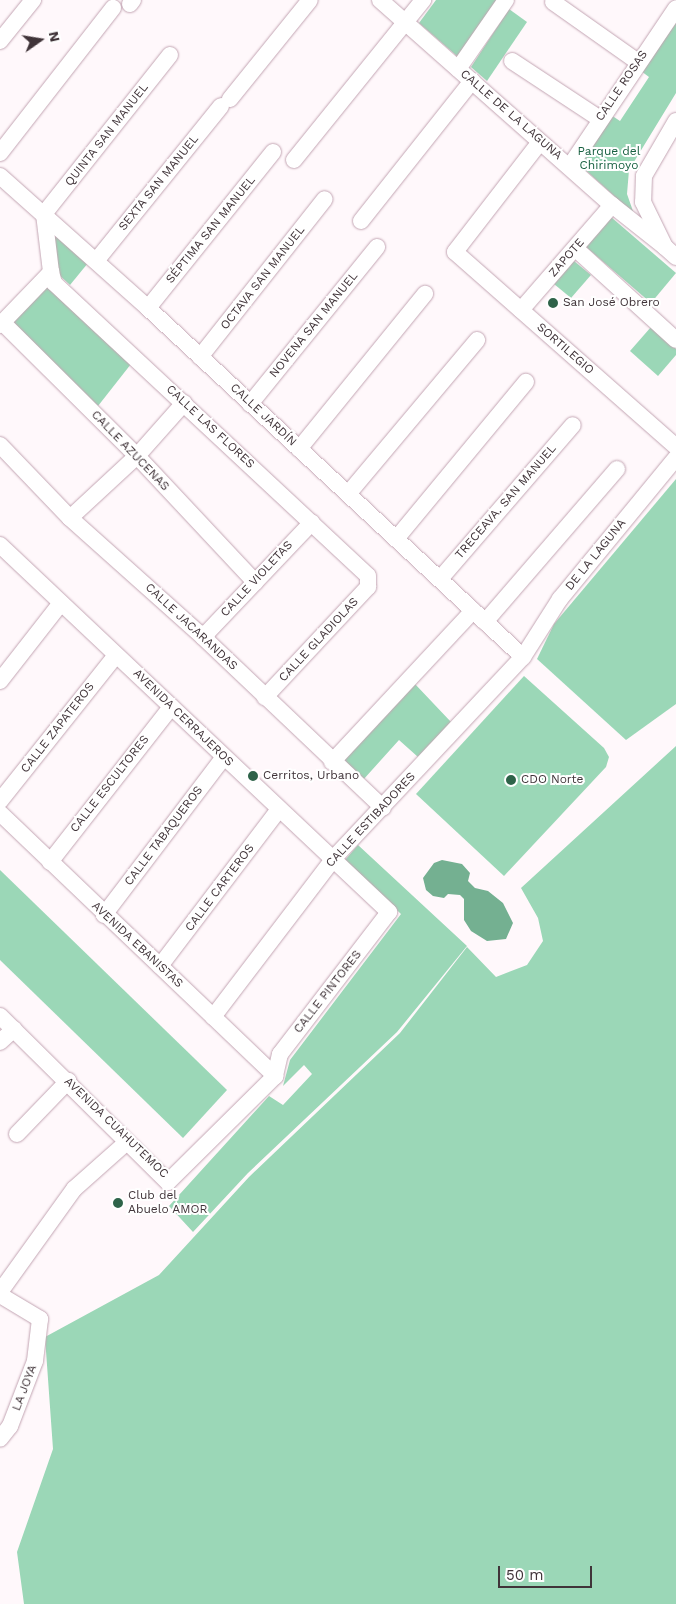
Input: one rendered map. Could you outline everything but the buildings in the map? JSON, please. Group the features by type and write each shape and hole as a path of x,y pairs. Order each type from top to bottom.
{"street":[{"path":"0,41 33,0"},
{"name":"SEXTA SAN MANUEL","path":"96,261 310,0"},
{"name":"CALLE DE LA LAGUNA","path":"380,0 612,205 671,252"},
{"path":"294,160 406,23 422,0"},
{"path":"458,68 506,0"},
{"path":"554,2 638,62"},
{"path":"0,153 113,8"},
{"name":"CALLE ROSAS","path":"570,166 676,8"},
{"name":"QUINTA SAN MANUEL","path":"44,214 170,55"},
{"path":"512,61 600,119"},
{"path":"361,221 472,81"},
{"path":"671,252 643,202 644,176 676,121"},
{"name":"SORTILEGIO","path":"540,142 455,252 676,447"},
{"name":"SÉPTIMA SAN MANUEL","path":"148,308 273,152"},
{"name":"CALLE JARDÍN","path":"0,176 148,308 520,654"},
{"name":"OCTAVA SAN MANUEL","path":"200,357 326,199"},
{"name":"ZAPOTE","path":"521,310 576,249 612,205"},
{"path":"2,324 51,272 44,214"},
{"name":"NOVENA SAN MANUEL","path":"250,404 377,247"},
{"path":"576,249 676,340"},
{"name":"CALLE LAS FLORES","path":"51,272 54,283 312,522 368,576 370,582"},
{"path":"299,449 425,294"},
{"name":"CALLE AZUCENAS","path":"2,324 137,456 255,582"},
{"path":"348,494 477,340"},
{"path":"396,539 526,382"},
{"path":"70,518 137,456 184,404"},
{"name":"TRECEAVA. SAN MANUEL","path":"440,579 573,425"},
{"name":"CALLE JACARANDAS","path":"0,445 70,518 203,637 332,762 383,808"},
{"name":"DE LA LAGUNA","path":"520,654 560,599 676,458"},
{"path":"485,622 617,469"},
{"name":"CALLE VIOLETAS","path":"203,637 312,522"},
{"name":"AVENIDA CERRAJEROS","path":"3,554 61,603 334,858 389,912"},
{"name":"CALLE GLADIOLAS","path":"265,698 370,582"},
{"path":"0,681 61,603"},
{"path":"332,762 473,610"},
{"name":"CALLE ESTIBADORES","path":"213,1017 334,858 383,808 520,654"},
{"name":"CALLE ZAPATEROS","path":"0,802 116,655"},
{"name":"CALLE ESCULTORES","path":"50,862 171,707"},
{"name":"CALLE TABAQUEROS","path":"104,915 224,757"},
{"name":"CALLE CARTEROS","path":"160,966 280,809"},
{"name":"AVENIDA EBANISTAS","path":"0,814 275,1076"},
{"name":"CALLE PINTORES","path":"275,1076 280,1054 389,912"},
{"name":"AVENIDA CUAHUTEMOC","path":"0,1016 168,1182 275,1076"},
{"path":"0,1042 14,1028"},
{"path":"18,1134 68,1082"},
{"path":"0,1294 74,1189 127,1142"},
{"name":"LA JOYA","path":"0,1294 40,1319 35,1361 10,1426 0,1439"}],"green space":[{"path":"436,0 499,0 458,57 419,23"},
{"path":"509,9 527,22 487,81 471,67"},
{"name":"Parque del Chirimoyo","path":"676,23 676,93 629,170 627,194 634,214 581,166 586,153 611,115 620,121 649,77 641,71"},
{"path":"611,217 676,273 651,303 586,247"},
{"path":"50,231 88,263 70,285 58,274"},
{"path":"574,261 591,275 571,298 554,284"},
{"path":"47,281 131,364 98,406 11,321"},
{"path":"651,327 676,349 676,355 658,376 630,351"},
{"path":"676,479 676,704 626,740 537,659 554,624"},
{"name":"CDO Norte","path":"524,676 604,748 609,757 606,767 504,876 416,794"},
{"path":"415,684 451,722 418,757 399,740 363,780 343,761"},
{"path":"676,746 676,1604 24,1604 17,1552 53,1449 45,1337 159,1275 249,1177 400,1033 467,947 496,977 527,965 543,941 538,918 521,888"},
{"path":"358,845 467,946 397,1032 248,1173 193,1232 169,1206 269,1096 283,1105 312,1074 304,1065 283,1086 290,1060 401,914 345,860"},
{"path":"0,870 227,1090 183,1138 0,960"}],"shaded area":[{"path":"442,860 462,864 470,873 468,881 475,888 488,891 503,903 513,923 506,939 487,941 471,931 464,920 464,899 460,895 448,894 444,898 433,896 426,890 423,878 434,863"}],"place":[{"name":"San José Obrero","path":"553,303"},
{"name":"Cerritos, Urbano","path":"253,776"},
{"name":"CDO Norte","path":"511,780"},
{"name":"Club del Abuelo AMOR","path":"118,1203"}]}
